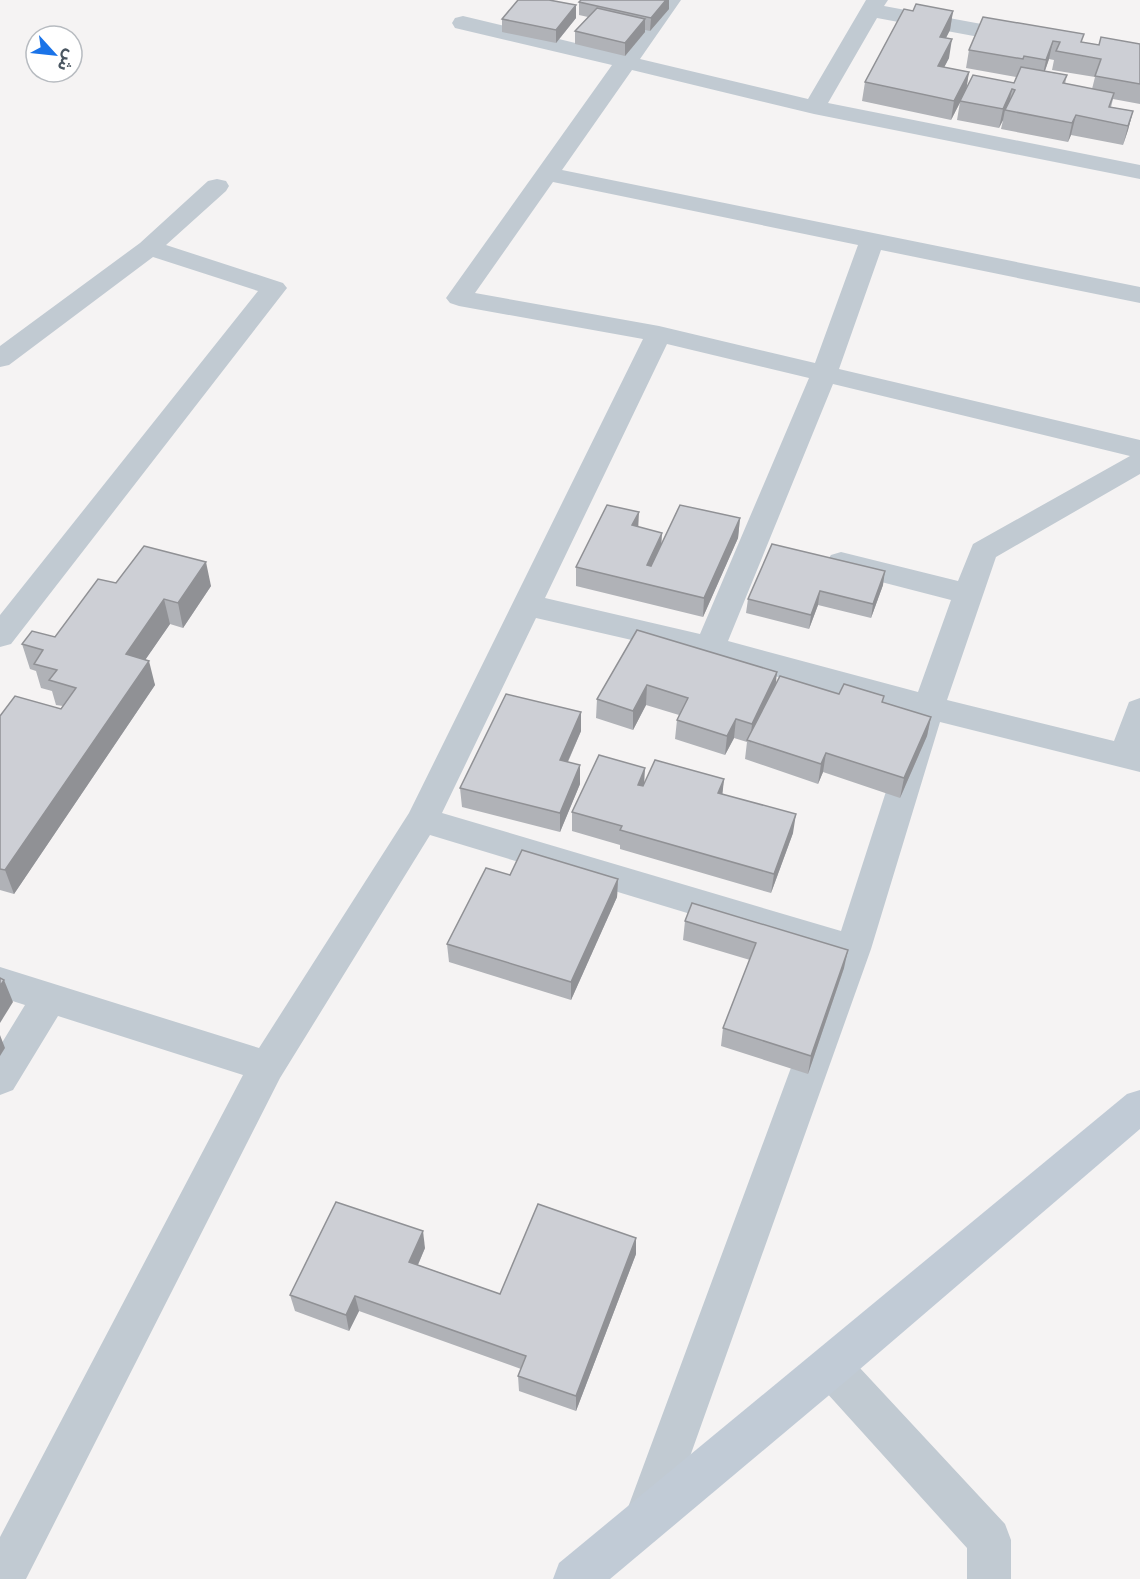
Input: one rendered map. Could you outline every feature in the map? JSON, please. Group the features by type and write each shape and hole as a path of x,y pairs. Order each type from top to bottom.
{"main road":[{"path":"575,1579 1140,1106"}],"street":[{"path":"670,0 459,298 659,334 1140,449"},
{"path":"814,107 874,5 1046,42"},
{"path":"463,23 814,107 1140,172"},
{"path":"548,174 1140,295"},
{"path":"0,359 148,248 217,186"},
{"path":"710,647 766,544 872,240"},
{"path":"0,636 274,288 148,248"},
{"path":"2,1579 267,1067 422,820 659,334"},
{"path":"645,1521 854,949 929,707 983,551 1140,462"},
{"path":"811,555 968,594"},
{"path":"527,605 710,647 929,707 1133,758 1140,710"},
{"path":"422,820 854,949"},
{"path":"0,982 267,1067"},
{"path":"0,1079 49,998"},
{"path":"831,1367 989,1540 989,1579"}],"building":[{"path":"518,0 549,0 576,5 556,30 502,19"},
{"path":"581,0 666,0 651,18 579,2"},
{"path":"916,4 953,11 940,37 952,39 938,66 969,72 954,101 865,82 904,9 913,11"},
{"path":"597,8 645,19 625,43 575,31"},
{"path":"983,17 1084,34 1081,42 1099,45 1101,37 1140,44 1140,84 1095,76 1101,59 1056,51 1060,42 1053,41 1046,60 1024,56 1023,59 969,50"},
{"path":"1021,67 1067,75 1063,83 1114,93 1109,107 1133,111 1128,126 1076,115 1072,123 1005,110 1015,90 1012,89 1003,109 960,101 973,75 1014,83"},
{"path":"607,505 639,512 632,525 662,533 647,565 651,566 680,505 740,518 704,598 576,567"},
{"path":"772,544 885,571 873,604 820,591 811,615 748,599"},
{"path":"144,546 206,562 178,603 164,599 126,654 149,661 5,870 0,869 0,716 15,696 61,709 76,688 49,680 57,670 34,664 43,650 22,644 32,631 55,637 98,579 116,583"},
{"path":"637,630 777,672 752,724 736,719 727,736 677,720 688,698 647,685 633,711 597,699"},
{"path":"780,676 839,694 844,684 884,696 882,702 931,717 904,778 826,753 821,764 747,740"},
{"path":"506,694 581,712 560,760 580,765 560,813 460,788"},
{"path":"599,755 645,768 638,785 643,786 655,760 724,779 718,793 796,814 774,874 620,830 622,826 572,812"},
{"path":"522,850 618,879 571,982 447,944 486,868 510,875"},
{"path":"692,903 848,950 811,1056 723,1028 756,943 685,921"},
{"path":"336,1202 423,1231 409,1262 500,1294 538,1204 636,1238 576,1396 518,1376 526,1356 355,1296 346,1315 290,1295"}]}
